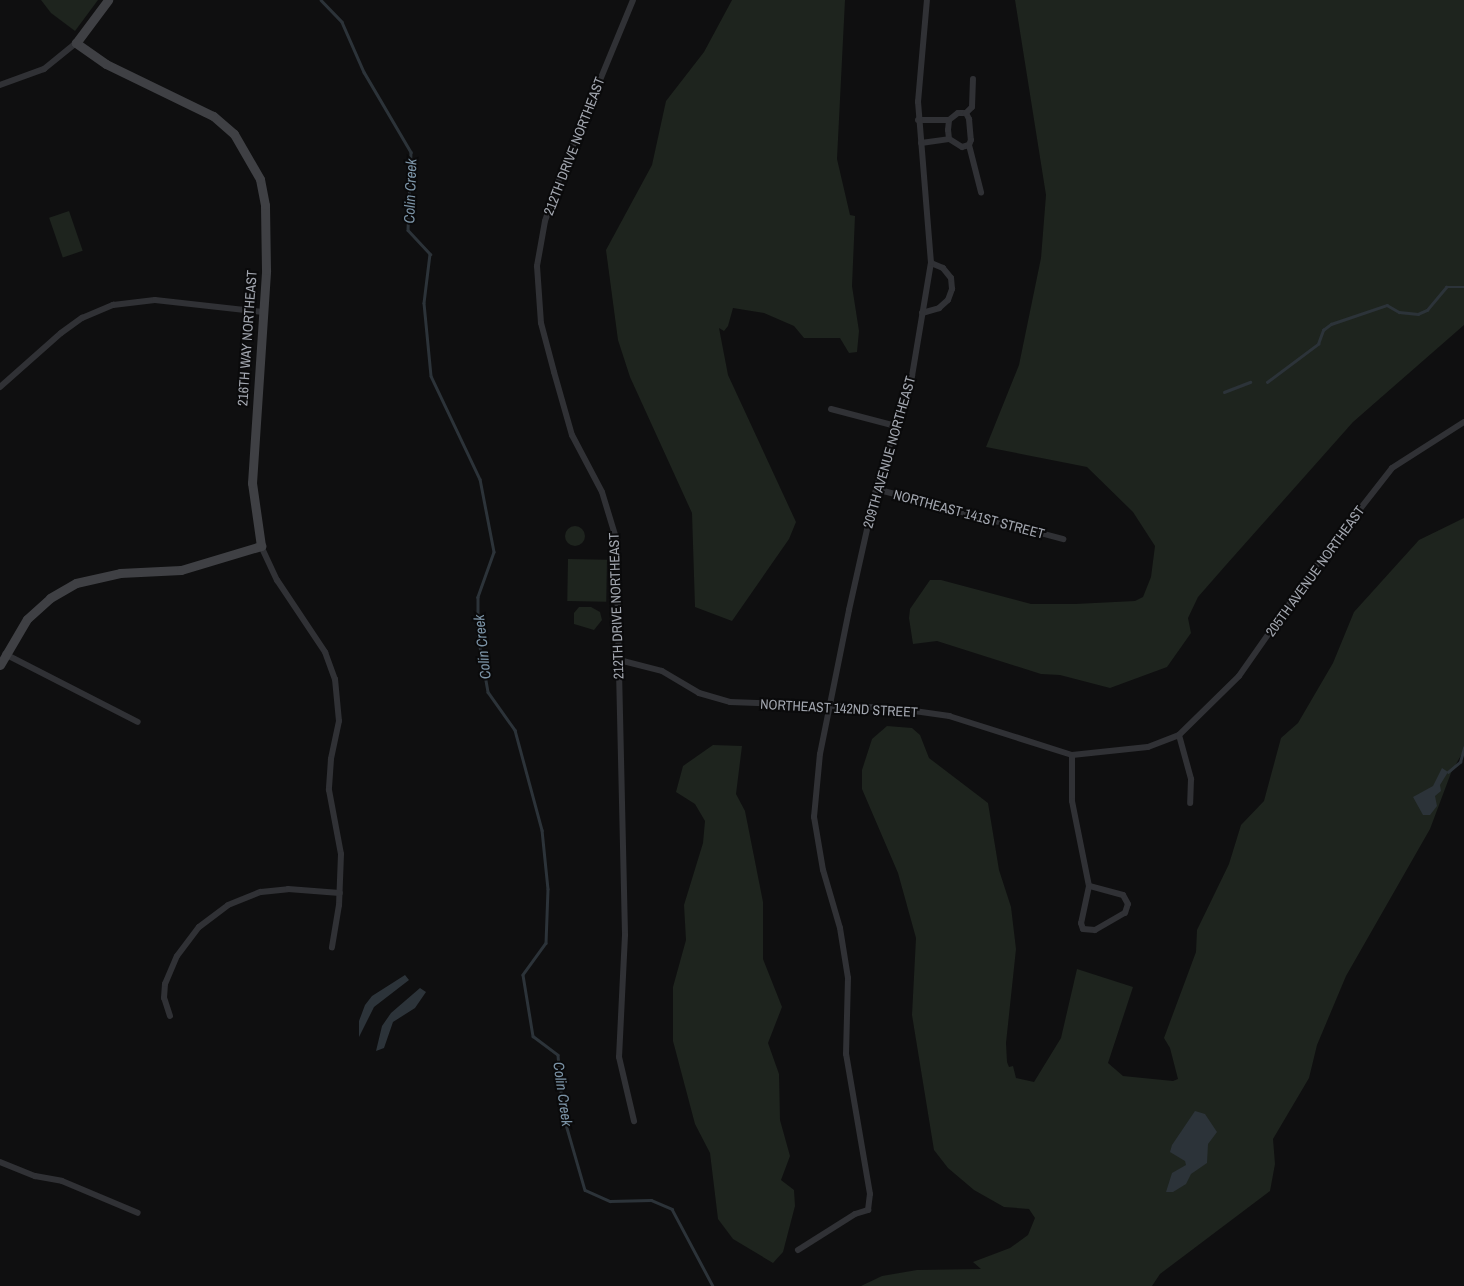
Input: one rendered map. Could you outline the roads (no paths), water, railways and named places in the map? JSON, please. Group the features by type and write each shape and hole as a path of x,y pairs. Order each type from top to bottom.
{"street":[{"path":"0,85 44,68 76,43 108,0"},
{"name":"212TH DRIVE NORTHEAST","path":"633,0 560,177 545,221 537,266 542,323 570,426 611,517 616,538 625,935 619,1057 634,1121"},
{"name":"209TH AVENUE NORTHEAST","path":"798,1250 855,1214 868,1210 870,1194 846,1054 848,978 840,928 823,870 814,817 820,754 830,705 876,489 912,376 930,262 918,120 927,0"},
{"name":"216TH WAY NORTHEAST","path":"76,43 106,64 208,113 234,134 260,179 266,235 252,483 261,546 277,580 325,652 335,679 339,721 331,759 330,790 341,854 340,893 332,947"},
{"path":"918,120 949,120 958,113 966,113 972,107 973,79"},
{"path":"966,113 969,119 969,145 981,192"},
{"path":"949,120 949,139 956,146 969,145"},
{"path":"921,143 949,139"},
{"path":"922,313 939,308 948,300 952,288 951,278 942,268 930,262"},
{"path":"0,387 61,333 82,318 113,305 154,300 263,312"},
{"path":"830,409 896,426"},
{"name":"205TH AVENUE NORTHEAST","path":"1179,735 1239,676 1320,559 1392,468 1464,422"},
{"name":"NORTHEAST 141ST STREET","path":"876,489 1063,539"},
{"path":"0,666 16,634 40,606 76,583 120,573 180,570 261,546"},
{"path":"5,654 138,722"},
{"name":"NORTHEAST 142ND STREET","path":"619,660 662,670 699,692 730,702 893,708 950,716 1072,755 1148,747 1179,735"},
{"path":"1179,735 1191,779 1190,803"},
{"path":"1072,755 1072,801 1089,886 1083,902 1083,929 1095,930 1125,913 1128,904 1123,895 1089,886"},
{"path":"170,1016 164,998 165,984 177,956 199,927 228,905 261,892 288,889 340,893"},
{"path":"0,1162 35,1176 62,1182 138,1212"}],"waterway":[{"name":"Colin Creek","path":"321,0 342,22 364,72 411,152 408,230 430,254 424,303 431,376 480,479 494,552 478,597 478,635 488,692 515,730 542,830 548,889 546,943 523,975 533,1036 558,1055 563,1114 585,1190 610,1201 651,1200 672,1209 713,1286"},
{"path":"1267,382 1318,344 1323,330 1331,324 1387,305 1399,312 1418,314 1427,310 1446,287 1464,287"},
{"path":"1224,392 1250,382"},
{"path":"1448,772 1460,762 1464,748"}]}
